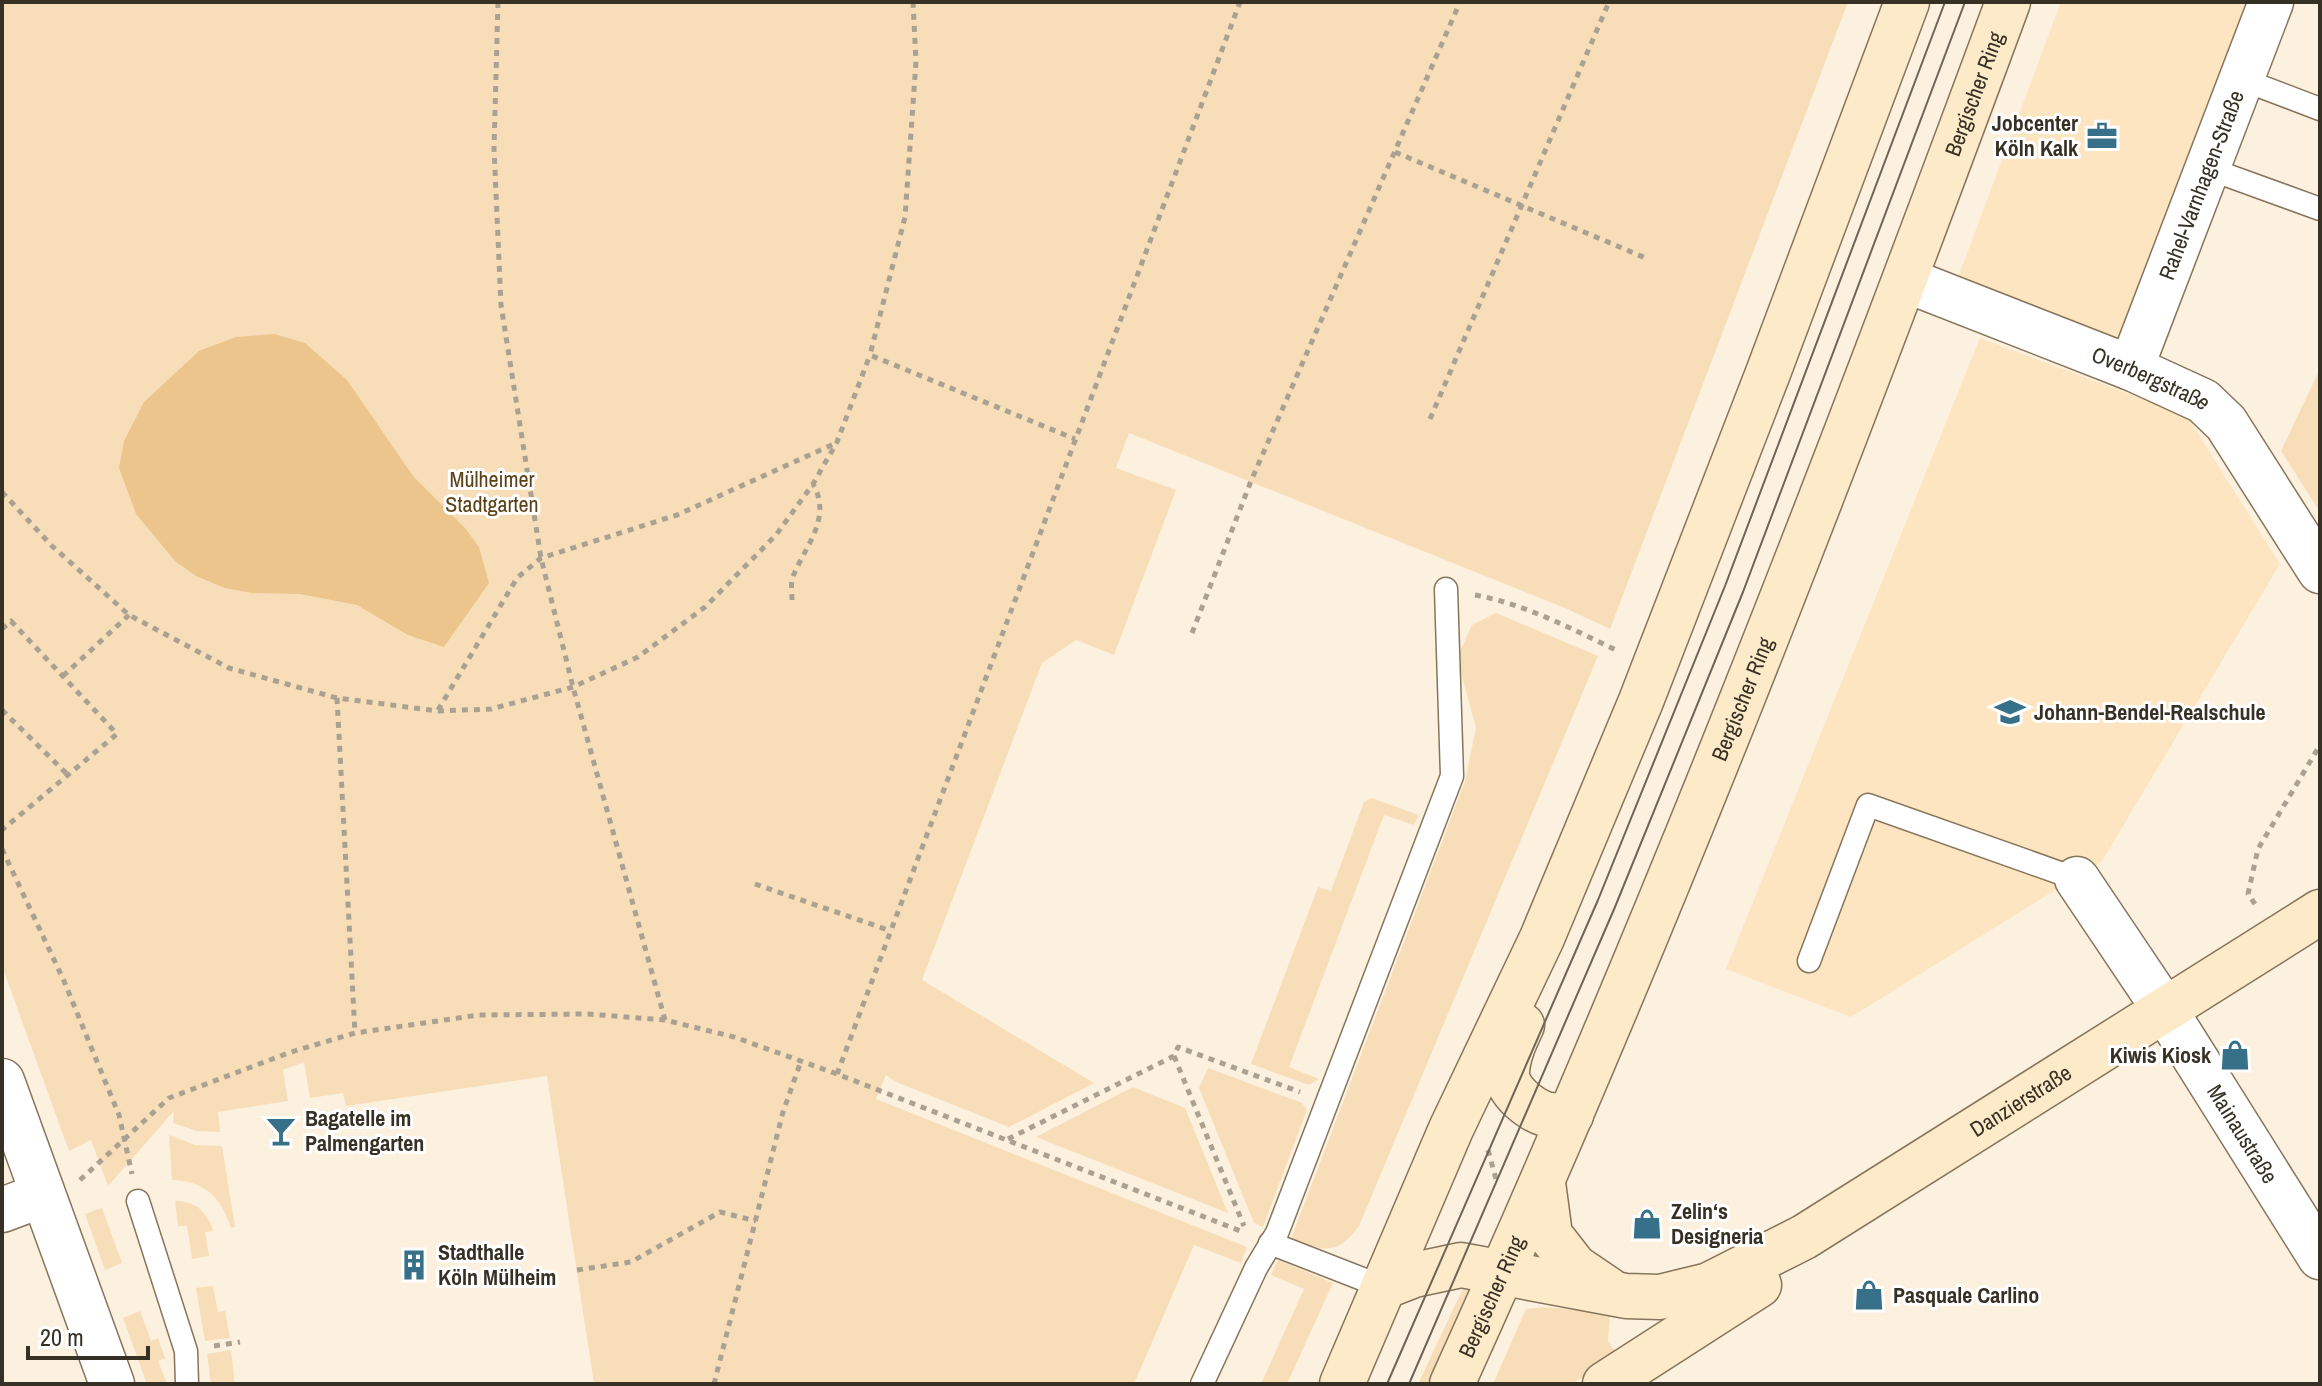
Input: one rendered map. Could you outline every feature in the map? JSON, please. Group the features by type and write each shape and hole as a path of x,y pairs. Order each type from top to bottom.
{"main road":[{"path":"1342,1384 1451,1129 1542,938 1658,656 1907,2"},
{"name":"Bergischer Ring","path":"1452,1384 1543,1183 1739,709 1906,280 2008,2"},
{"name":"Danzierstraße","path":"1383,1287 1414,1275 1461,1265 1614,1294 1660,1297 1709,1285 1804,1237 2320,912"},
{"path":"1542,938 1539,985 1509,1059 1506,1078 1515,1094 1530,1106 1546,1114 1571,1115"},
{"path":"1543,1183 1550,1235 1575,1267 1614,1294"},
{"name":"Danzierstraße","path":"1605,1384 1775,1275 1804,1237"}],"street":[{"name":"Rahel-Varnhagen-Straße","path":"2131,368 2271,2"},
{"name":"Overbergstraße","path":"1906,280 2131,368 2203,401 2226,423 2320,571"},
{"name":"Mainaustraße","path":"2077,879 2165,1010 2320,1257"},
{"path":"2,1081 112,1384"},
{"path":"2,1210 42,1195"}],"lane":[{"path":"2241,79 2320,109"},
{"path":"2207,168 2320,209"},
{"path":"1202,1384 1270,1243 1328,1103 1452,776 1446,589"},
{"path":"1809,961 1868,805 2077,879"},
{"path":"138,1201 186,1351 187,1384"},
{"path":"1270,1243 1383,1287"}],"path":[{"path":"498,2 494,148 501,305 541,558 573,687 665,1020"},
{"path":"2,492 52,546 129,615 229,668 337,698 438,711 491,709 573,687 638,657 705,607 776,535 813,484 837,442 870,355 905,217 916,62 913,2"},
{"path":"837,1074 1240,2"},
{"path":"1192,633 1251,481 1460,2"},
{"path":"1430,419 1609,2"},
{"path":"1395,152 1648,259"},
{"path":"870,355 1075,439"},
{"path":"438,711 517,578 541,558 677,515 837,442"},
{"path":"792,600 792,577 817,531 821,498 813,484"},
{"path":"1446,589 1493,598 1559,623 1619,652"},
{"path":"63,676 129,615"},
{"path":"2,629 11,621 117,734 2,830"},
{"path":"337,698 355,1033"},
{"path":"2,710 68,775"},
{"path":"2277,939 2248,894 2258,849 2320,745"},
{"path":"2,849 64,981 119,1115 125,1140"},
{"path":"755,884 891,931"},
{"path":"42,1195 84,1179 169,1098 291,1052 355,1033 479,1015 588,1014 665,1020 734,1037 1247,1234 1174,1056"},
{"path":"1007,1140 1174,1056 1178,1047 1328,1103"},
{"path":"714,1384 783,1112 801,1061"},
{"path":"1487,1146 1499,1190"},
{"path":"577,1270 631,1262 720,1212 756,1221"},
{"path":"230,1344 240,1342"}],"shaded area":[{"path":"2061,2 2249,2 2125,346 1956,283"},
{"path":"274,334 305,343 347,380 413,476 465,528 479,547 489,583 444,647 408,635 357,605 300,594 252,593 225,588 196,576 175,561 136,514 119,468 124,441 144,402 199,351 236,337"},
{"name":"Johann-Bendel-Realschule","path":"1980,338 2187,416 2280,564 2102,861 1851,1017 1726,969"}],"green space":[{"name":"Mülheimer Stadtgarten","path":"2,2 1848,2 1610,629 1565,608 1129,433 1116,468 1176,490 1114,655 1076,640 1042,663 922,980 1094,1083 1009,1127 896,1082 886,1075 876,1099 1247,1247 1241,1263 1194,1245 1134,1384 594,1384 547,1076 346,1106 343,1093 310,1098 304,1062 283,1070 288,1101 218,1112 220,1132 197,1131 173,1123 174,1111 108,1186 91,1140 69,1151 2,966"},
{"path":"2320,369 2320,512 2281,451"},
{"path":"1496,613 1598,656 1359,1226 1336,1246 1312,1246 1291,1239 1465,781 1476,728 1457,658 1472,625"},
{"path":"1371,798 1419,815 1414,825 1384,815 1289,1067 1319,1079 1309,1085 1251,1064 1318,887 1331,891 1364,802"},
{"path":"1208,1068 1302,1103 1307,1110 1263,1227 1254,1223 1199,1088"},
{"path":"1133,1087 1185,1108 1228,1213 1036,1137"},
{"path":"169,1135 195,1145 222,1146 235,1227 231,1228 217,1199 203,1187 172,1180"},
{"path":"175,1201 194,1205 207,1218 213,1231 205,1232 209,1256 192,1259 187,1226 178,1226"},
{"path":"102,1208 122,1263 105,1270 85,1214"},
{"path":"1278,1260 1333,1283 1287,1384 1261,1384 1304,1289 1271,1275"},
{"path":"1467,1280 1473,1288 1428,1384 1418,1384"},
{"path":"213,1286 218,1312 225,1311 230,1338 205,1341 196,1288"},
{"path":"1544,1307 1610,1313 1608,1341 1618,1355 1572,1384 1493,1384 1526,1309"},
{"path":"140,1311 151,1341 158,1338 165,1358 158,1361 167,1384 147,1384 123,1318"},
{"path":"231,1350 235,1384 211,1384 207,1354"}],"tram line":[{"path":"1387,1384 1598,900 1725,586 1945,2"},
{"path":"1409,1384 1615,907 1743,592 1965,2"}],"place":[{"name":"Jobcenter Köln Kalk","path":"2102,136"},
{"name":"Johann-Bendel-Realschule","path":"2010,712"},
{"name":"Kiwis Kiosk","path":"2235,1055"},
{"name":"Bagatelle im Palmengarten","path":"281,1131"},
{"name":"Zelin‘s Designeria","path":"1647,1224"},
{"name":"Stadthalle Köln Mülheim","path":"414,1265"},
{"name":"Pasquale Carlino","path":"1869,1295"}]}
